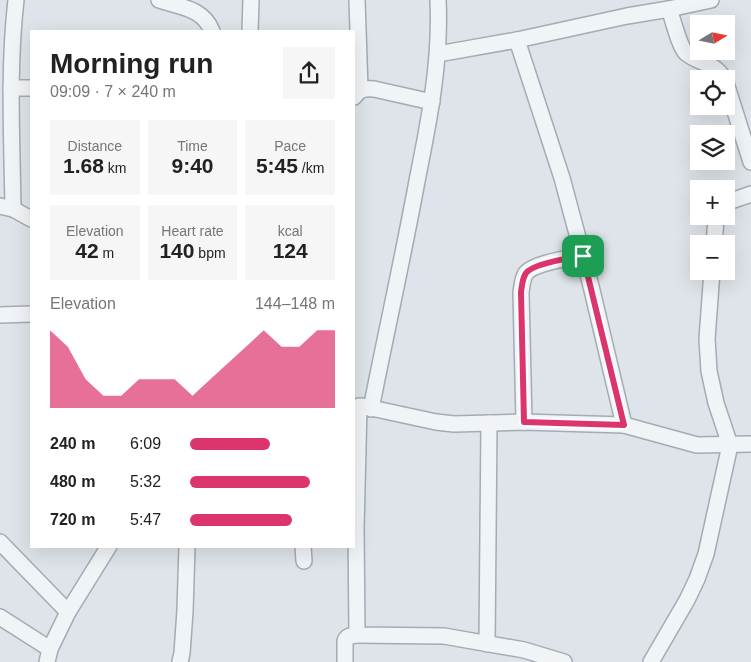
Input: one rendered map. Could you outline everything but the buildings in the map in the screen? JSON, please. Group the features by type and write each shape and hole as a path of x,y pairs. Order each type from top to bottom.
{"street":[{"path":"16,0 13,27 6,207 30,219"},
{"path":"159,0 197,12 205,18 211,30"},
{"path":"250,30 251,0"},
{"path":"357,0 357,94"},
{"path":"358,635 356,528 361,406 411,215 432,102 438,54 438,0"},
{"path":"438,54 517,40 711,0"},
{"path":"670,9 685,52 715,67 717,70"},
{"path":"517,40 562,178 624,425"},
{"path":"11,88 30,88"},
{"path":"357,94 366,88 432,102"},
{"path":"735,111 751,162"},
{"path":"735,200 751,194"},
{"path":"524,422 521,292 523,279 528,271 538,266 583,256"},
{"path":"651,662 697,579 706,554 730,445 716,403 709,371 707,339 711,280"},
{"path":"0,315 30,314"},
{"path":"361,406 454,424 524,422 624,425 697,444 751,444"},
{"path":"486,644 489,423"},
{"path":"0,542 68,612"},
{"path":"0,617 49,655 68,612 108,548"},
{"path":"180,662 185,611 187,548"},
{"path":"345,662 346,638 358,635 444,636 524,650 564,662"}],"route":[{"path":"583,256 624,425 524,422 521,292 523,279 528,271 538,266 583,256"}]}
